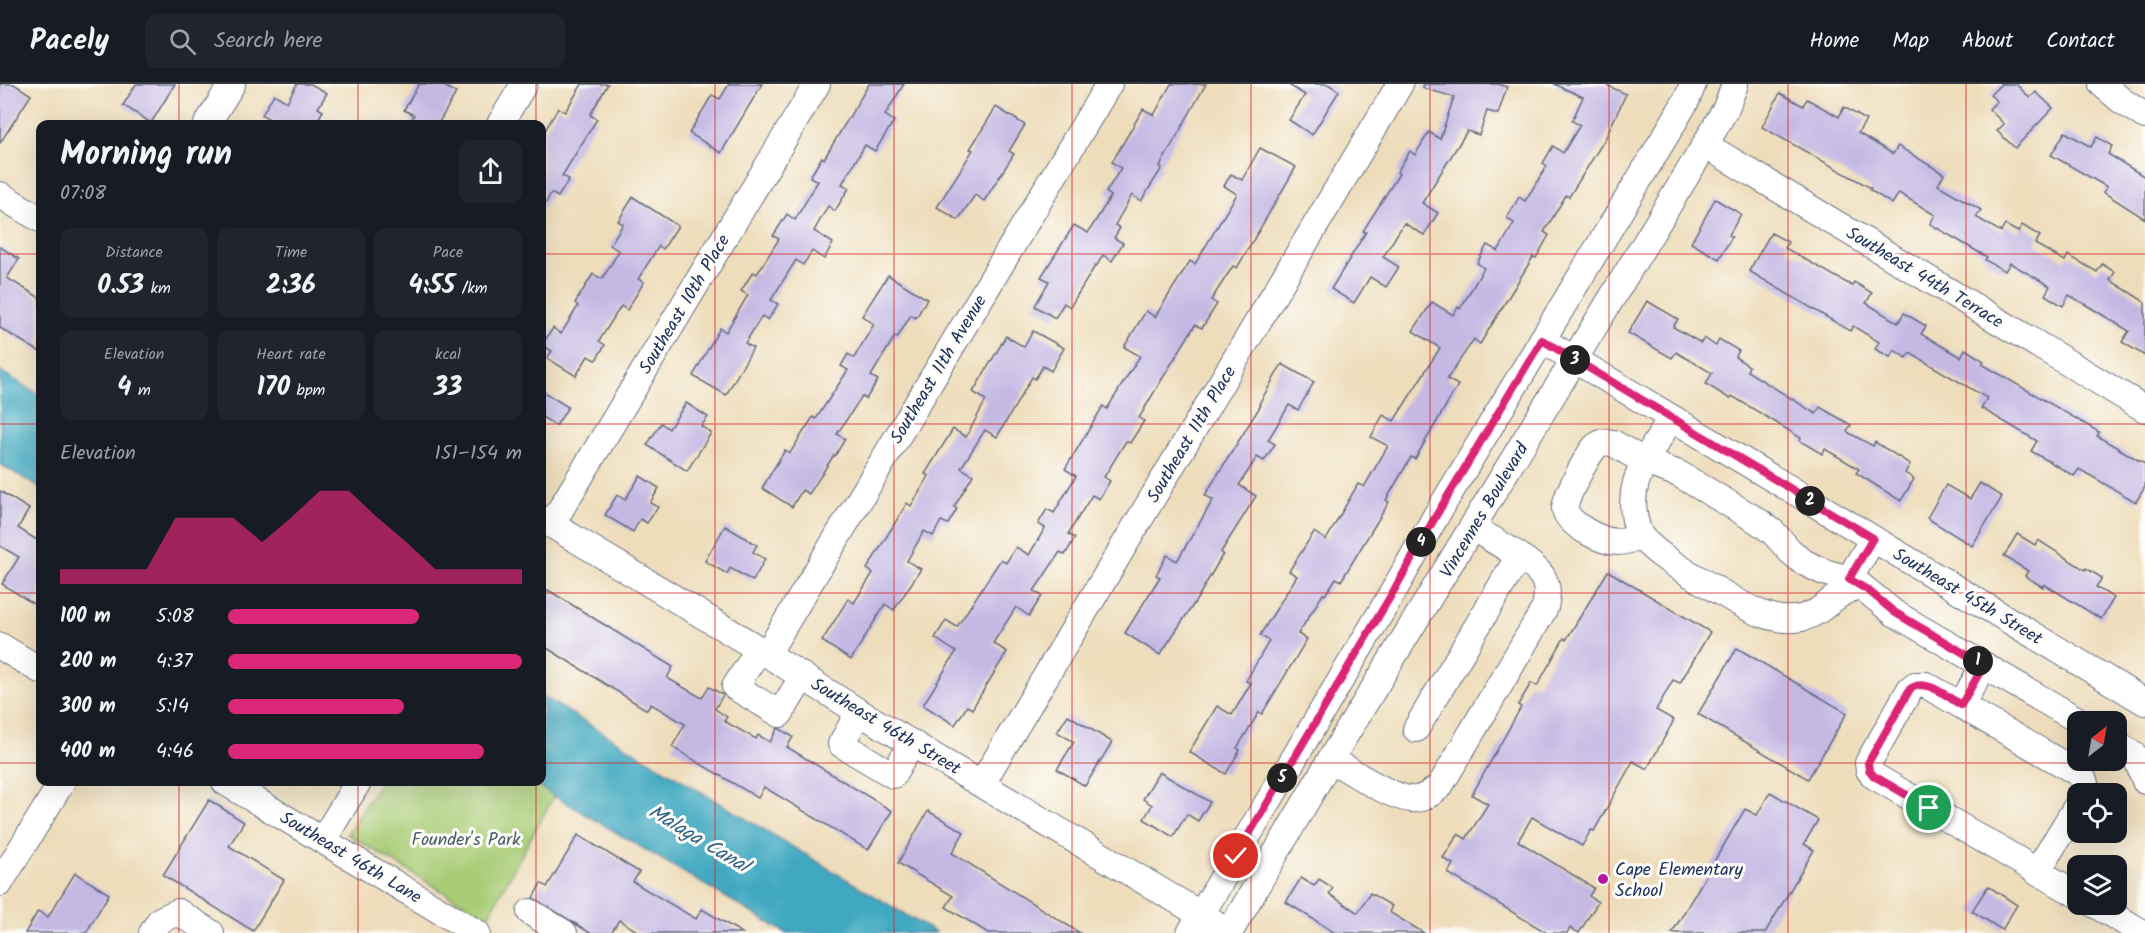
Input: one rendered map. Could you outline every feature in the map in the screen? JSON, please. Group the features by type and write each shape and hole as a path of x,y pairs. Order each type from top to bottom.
{"street":[{"path":"210,120 232,84"},
{"path":"502,120 524,84"},
{"name":"Southeast 10th Place","path":"546,522 817,84"},
{"name":"Southeast 11th Avenue","path":"803,676 780,714 735,687 763,651 1109,84"},
{"name":"Southeast 11th Place","path":"981,783 1400,84"},
{"name":"Vincennes Boulevard","path":"1196,924 1443,504 1672,125 1693,84"},
{"name":"Vincennes Boulevard","path":"1230,933 1331,759 1705,145 1726,108 1735,84"},
{"path":"2102,84 2145,116"},
{"name":"Southeast 44th Terrace","path":"1705,145 2145,409"},
{"path":"0,195 36,217"},
{"name":"Southeast 45th Street","path":"1542,340 2145,702"},
{"path":"1671,418 1645,462 1635,485 1631,501 1633,519 1640,536 1653,550 1733,599 1760,614 1781,619 1800,618 1815,613 1855,582 1873,538"},
{"path":"1640,536 1629,541 1615,542 1598,537 1570,519 1564,508 1566,497 1595,448 1603,442 1613,443 1645,462 1679,474 1758,521 1773,532 1803,562 1855,582 1894,612 2067,714"},
{"name":"Southeast 46th Street","path":"546,522 763,651 859,712 981,783 1065,835 1196,924 1230,933"},
{"path":"1331,759 1394,795 1413,800 1428,796 1440,786 1545,608 1548,592 1542,576 1518,556 1473,528"},
{"path":"1416,729 1518,556"},
{"path":"0,646 36,668"},
{"path":"1961,705 1984,665"},
{"path":"2067,889 1874,776 1869,770 1868,763 1910,689 1915,685 1926,685 2078,773 2085,783"},
{"path":"859,712 841,744 893,775 912,743"},
{"path":"2127,750 2136,757 2145,781"},
{"path":"0,883 60,786"},
{"name":"Southeast 46th Lane","path":"232,786 322,840 449,926 477,933"},
{"path":"322,840 356,786"},
{"path":"2037,872 2067,822"},
{"path":"152,933 160,920 178,912 211,933"},
{"path":"530,912 556,931"},
{"path":"2113,915 2143,933"}],"green space":[{"name":"Founder's Park","path":"546,784 557,790 487,918 347,834 377,786 546,786"}],"water":[{"path":"0,371 36,393 36,486 0,464"},
{"name":"Malaga Canal","path":"546,698 936,933 786,933 538,786 546,786"}],"building":[{"path":"0,84 14,84 31,95 0,143"},
{"path":"136,84 175,84 153,120 146,120 123,105"},
{"path":"297,84 311,84 327,93 318,108 323,111 317,120 271,120 262,115 274,94 287,102"},
{"path":"419,84 441,84 456,93 440,120 411,120 414,115 404,110"},
{"path":"582,84 608,84 590,115 597,119 562,176 569,179 558,197 551,193 546,202 546,129 558,108 565,112"},
{"path":"729,84 762,84 721,153 689,133 712,95 720,99"},
{"path":"869,84 904,84 885,115 894,121 875,151 865,145 842,184 849,188 835,211 828,206 814,231 833,243 824,259 812,251 803,265 796,260 771,300 778,304 768,320 762,316 745,343 753,348 726,395 693,376 720,328 726,332 748,295 741,291 753,272 757,274 779,239 773,236 787,214 795,220 818,181 810,177 822,157 824,159"},
{"path":"1171,84 1206,84 1160,166 1162,168 1141,201 1132,195 1115,225 1120,228 1114,238 1123,243 1112,261 1103,255 1070,307 1064,303 1055,318 1035,306 1049,281 1041,277 1074,225 1088,233 1111,196 1106,192 1121,168 1112,162 1143,109 1154,115"},
{"path":"1287,84 1328,84 1339,91 1312,135 1289,120 1305,95"},
{"path":"1424,84 1498,84 1507,87 1498,114 1487,111 1479,135 1467,131 1422,203 1438,213 1424,235 1404,223 1383,257 1399,267 1386,287 1370,277 1354,303 1331,289 1366,232 1363,231 1399,174 1397,172 1410,151 1415,155 1429,132 1440,139 1454,97 1423,88"},
{"path":"1554,84 1604,84 1626,94 1605,139 1569,197 1566,195 1544,232 1549,235 1536,258 1533,257 1480,344 1474,339 1447,379 1458,385 1415,459 1411,457 1386,500 1389,502 1341,581 1336,578 1325,595 1323,594 1298,634 1307,639 1262,714 1259,712 1237,748 1240,750 1226,774 1189,752 1217,706 1232,715 1251,683 1246,681 1269,641 1260,635 1297,576 1289,571 1314,532 1326,540 1358,484 1364,487 1388,446 1371,437 1383,415 1394,421 1440,348 1413,331 1432,302 1453,315 1458,307 1460,309 1484,268 1477,263 1487,245 1498,251 1514,223 1507,218 1519,197 1525,201 1547,166 1543,163 1553,146 1563,153 1580,125 1572,121 1583,97"},
{"path":"2001,84 2016,84 2030,98 2036,92 2053,108 2015,148 1997,131 2004,124 1989,109 1997,101 1990,95"},
{"path":"1780,93 1803,106 1807,99 1839,117 1844,107 1866,120 1858,133 1893,154 1898,146 1944,174 1938,185 1981,210 1976,217 2001,232 2005,225 2018,232 2022,225 2040,236 2035,244 2065,261 2068,255 2097,272 2102,264 2115,272 2110,280 2145,302 2145,356 2122,342 2129,331 2069,295 2063,306 2045,295 2050,286 2010,263 2005,271 1985,260 1987,257 1930,224 1935,215 1899,193 1892,204 1870,190 1871,188 1762,127"},
{"path":"996,107 1025,125 1009,151 1014,154 984,201 975,195 958,220 937,207 973,150 970,149"},
{"path":"2065,132 2091,147 2097,137 2112,146 2108,154 2145,177 2145,219 2103,192 2107,187 2051,155"},
{"path":"1260,148 1296,167 1237,268 1233,266 1211,300 1217,304 1202,328 1195,325 1153,394 1139,418 1144,421 1130,443 1126,441 1104,477 1110,481 1099,499 1092,495 1068,534 1075,538 1065,555 1060,552 1034,591 1042,596 1029,616 1016,607 993,643 1007,652 972,709 967,706 955,725 923,705 956,652 935,638 946,620 957,627 1001,559 1006,563 1016,547 1029,555 1045,528 1038,524 1047,509 1054,513 1076,476 1065,469 1103,406 1107,409 1140,356 1124,347 1146,311 1155,317 1190,261 1195,264 1237,194 1224,186 1231,174 1242,180"},
{"path":"633,197 678,226 663,249 659,246 638,279 644,282 627,310 621,306 599,341 605,345 596,360 588,356 576,376 547,358 552,351 546,347 546,339 553,328 561,334 578,306 575,303 593,274 602,279 619,251 610,245 623,224 618,221"},
{"path":"1715,199 1741,214 1729,235 1732,237 1719,259 1691,243"},
{"path":"1771,233 1788,242 1785,248 1852,286 1854,282 1872,293 1866,303 1898,323 1904,313 1926,326 1921,334 1961,357 1965,349 1984,361 1982,364 2099,432 2097,436 2145,464 2145,487 2136,502 2079,469 2074,476 2031,451 2037,441 1981,408 1987,398 1910,353 1907,358 1894,350 1890,357 1875,349 1879,342 1853,326 1850,331 1749,271"},
{"path":"0,247 19,259 7,278 36,296 36,350 0,328"},
{"path":"888,275 927,299 916,318 911,315 897,338 895,336 871,376 878,380 866,399 862,396 837,434 845,439 835,456 809,494 802,490 792,507 762,488 785,450 790,453 813,417 816,419 848,370 841,366 848,354 854,358 874,324 862,316"},
{"path":"1647,301 1678,319 1673,327 1701,343 1704,338 1716,346 1719,339 1739,351 1735,357 1749,366 1747,371 1816,414 1820,407 1851,425 1847,432 1873,446 1875,442 1910,464 1905,473 1914,479 1901,501 1856,473 1859,469 1825,449 1822,454 1800,441 1801,438 1732,396 1730,399 1706,384 1712,373 1676,352 1672,358 1628,333"},
{"path":"1033,331 1064,348 1051,371 1043,366 1035,379 1032,377 997,437 985,430 961,468 973,475 954,507 957,509 948,524 941,521 933,536 924,531 907,561 921,569 894,610 885,604 851,660 822,641 848,599 854,603 873,573 867,569 907,503 911,506 929,476 925,474 953,429 966,437 986,400 973,392 1006,336 1024,347"},
{"path":"1282,364 1314,382 1298,410 1289,405 1268,440 1275,444 1264,461 1257,457 1239,485 1256,496 1221,552 1223,554 1197,599 1160,655 1125,633 1160,577 1156,575 1167,555 1177,561 1213,500 1205,495 1261,405 1259,404"},
{"path":"546,393 568,407 556,426 546,420"},
{"path":"686,403 708,417 701,426 711,433 687,471 647,445 661,423 669,429"},
{"path":"640,476 659,488 650,503 658,507 647,523 640,519 633,532 605,515 617,495 625,500"},
{"path":"1980,483 2002,497 1972,546 1927,518 1946,485 1970,499"},
{"path":"0,491 29,509 18,528 36,539 35,605 2,584 19,557 0,546"},
{"path":"725,526 757,545 753,552 765,559 753,581 730,568 727,574 705,561"},
{"path":"2017,534 2035,545 2038,540 2085,570 2086,568 2102,578 2096,587 2114,598 2101,619 2044,584 2043,587 2025,576 2028,571 2004,556"},
{"path":"1608,571 1710,632 1680,683 1673,680 1656,710 1674,720 1647,769 1633,761 1594,831 1591,830 1582,846 1532,817 1518,841 1594,888 1589,896 1598,902 1579,933 1570,928 1567,933 1547,933 1448,873 1453,864 1443,858 1458,834 1466,839 1488,804 1472,795 1521,707 1518,705 1531,683 1537,686 1564,638 1566,640"},
{"path":"548,590 673,667 667,678 702,698 709,687 722,694 715,709 727,717 724,721 756,739 758,735 770,742 778,728 780,729 793,737 787,747 892,811 868,850 764,787 758,798 672,747 685,724 651,704 647,710 546,647 546,594"},
{"path":"1737,648 1847,713 1808,779 1698,714"},
{"path":"1068,715 1112,742 1085,786 1057,769 1074,742 1057,732"},
{"path":"1159,772 1210,802 1198,821 1187,814 1173,837 1144,819 1152,805 1143,799"},
{"path":"1770,792 1818,820 1804,844 1814,850 1765,933 1672,933 1745,809 1757,815"},
{"path":"209,800 244,822 229,846 284,880 253,931 163,875"},
{"path":"928,811 964,832 952,853 1080,933 988,933 946,907 953,896 898,863"},
{"path":"578,835 639,872 633,882 696,919 702,909 742,933 640,933 619,920 611,933 590,933 533,898 541,883 547,887"},
{"path":"75,873 109,894 86,933 25,933 38,911 48,917"},
{"path":"1301,878 1314,886 1319,879 1333,888 1329,894 1358,913 1370,893 1392,906 1389,912 1424,933 1335,933 1286,902"},
{"path":"1988,886 2017,905 2002,930 1972,911"}],"place":[{"name":"Cape Elementary School","path":"1603,879"}],"route":[{"path":"1236,856 1542,340 1873,538 1849,579 1869,591 1894,612 1984,665 1961,705 1926,685 1915,685 1910,689 1868,763 1869,770 1874,776 1929,808"}]}
